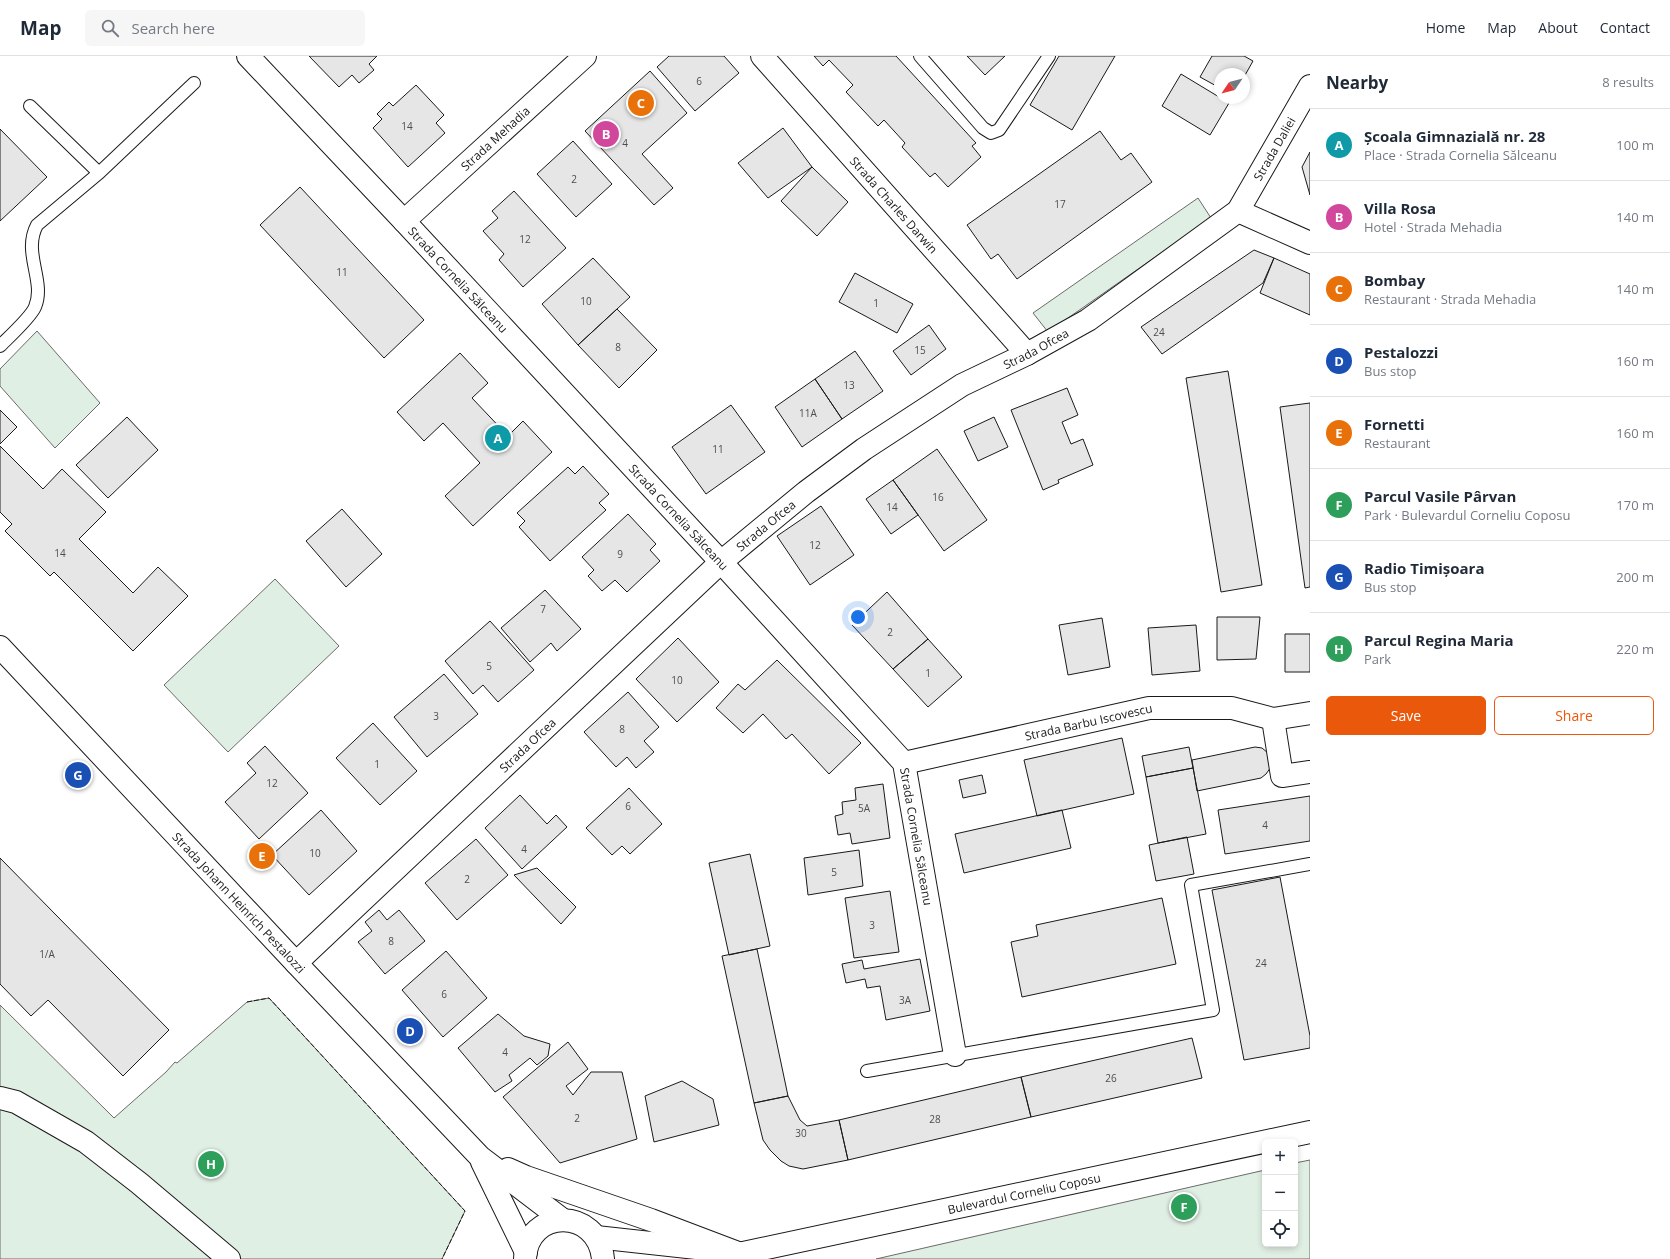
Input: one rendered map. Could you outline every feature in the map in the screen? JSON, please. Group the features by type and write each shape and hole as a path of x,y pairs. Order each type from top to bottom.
{"street":[{"name":"Strada Cornelia Sălceanu","path":"248,56 404,221 721,562 904,763 955,1056"},
{"name":"Strada Mehadia","path":"404,221 585,56"},
{"name":"Strada Charles Darwin","path":"762,56 1027,354"},
{"name":"Strada Daliei","path":"1238,211 1310,86"},
{"name":"Strada Ofcea","path":"296,963 721,562 806,492 864,450 962,385 1027,354 1088,320 1238,211"},
{"path":"1238,211 1310,243"},
{"name":"Strada Johann Heinrich Pestalozzi","path":"0,647 480,1157 563,1220"},
{"name":"Strada Barbu Iscovescu","path":"904,763 1149,708 1232,708 1273,719 1310,714"},
{"path":"1273,719 1282,776 1310,772"},
{"path":"0,1098 16,1102 86,1142 139,1183 229,1259"},
{"name":"Bulevardul Corneliu Coposu","path":"715,1259 824,1237 1310,1132"},
{"path":"480,1157 526,1177 651,1220 733,1256"},
{"name":"Strada Johann Heinrich Pestalozzi","path":"480,1157 526,1256"},
{"path":"526,1256 529,1242 535,1233 548,1224 563,1220 582,1224 590,1230 602,1247 603,1259"},
{"name":"Bulevardul Corneliu Coposu","path":"596,1237 733,1256"}],"lane":[{"path":"920,56 983,128 991,132 999,130 1049,56"},
{"path":"0,346 35,307 37,283 31,246 32,234 37,225 99,173 194,83"},
{"path":"30,106 99,173"},
{"path":"867,1071 1213,1010 1191,885 1310,864"}],"green space":[{"path":"1198,198 1211,218 1048,332 1033,313"},
{"path":"37,331 100,403 55,448 0,386 0,369"},
{"path":"275,579 339,646 228,752 164,685"},
{"path":"269,998 465,1211 442,1259 0,1259 0,1005 114,1118 166,1072 175,1062 177,1063 247,1002"},
{"path":"1310,1160 1310,1259 876,1259 1262,1171 1262,1247 1298,1247 1298,1162"}],"building":[{"path":"309,56 377,56 369,64 374,70 359,83 352,75 339,87"},
{"path":"669,56 724,56 739,73 695,111 657,67"},
{"path":"814,56 896,56 976,143 972,146 981,157 948,187 935,173 930,177 902,147 905,143 884,120 878,126 846,92 853,85 829,60 823,66"},
{"path":"967,56 1005,56 985,75"},
{"path":"1059,56 1115,56 1072,130 1030,105"},
{"path":"1212,56 1244,56 1253,61 1249,68 1214,68 1214,85 1200,77"},
{"path":"650,71 687,113 642,154 673,188 654,205 585,131"},
{"path":"1181,74 1214,94 1214,104 1228,104 1210,135 1162,106"},
{"path":"416,85 444,115 436,123 445,133 408,167 373,128 382,119 377,114 389,102 393,106"},
{"path":"783,128 812,167 768,198 738,163"},
{"path":"0,129 47,177 0,221"},
{"path":"1100,131 1121,160 1131,153 1152,182 1017,279 998,254 991,259 967,225"},
{"path":"573,141 612,184 576,217 537,174"},
{"path":"1310,152 1310,195 1302,167"},
{"path":"812,167 848,202 817,236 781,201"},
{"path":"300,187 424,320 384,358 260,225"},
{"path":"514,191 566,248 523,287 499,260 504,254 483,231 498,218 492,211"},
{"path":"1254,250 1274,258 1263,283 1162,354 1141,327"},
{"path":"593,258 630,297 578,345 542,304"},
{"path":"1274,258 1310,274 1310,315 1260,293"},
{"path":"855,273 913,304 897,333 839,302"},
{"path":"617,309 657,350 619,388 578,345"},
{"path":"929,325 946,349 911,375 893,351"},
{"path":"855,351 883,391 842,419 815,379"},
{"path":"460,353 488,383 472,398 508,436 523,421 552,452 473,526 445,496 480,463 443,423 424,441 397,412"},
{"path":"1228,371 1262,585 1221,592 1186,378"},
{"path":"815,379 842,419 802,447 775,407"},
{"path":"1067,388 1078,415 1062,422 1071,444 1083,439 1093,465 1058,480 1059,483 1043,490 1011,410"},
{"path":"1310,403 1310,587 1305,588 1280,407"},
{"path":"731,405 765,452 706,494 672,447"},
{"path":"0,410 17,427 0,444"},
{"path":"127,417 158,450 108,498 76,465"},
{"path":"994,417 1008,447 978,461 964,431"},
{"path":"0,446 43,489 62,469 106,512 79,539 133,593 158,567 188,596 133,651 54,572 50,576 5,531 12,524 0,512"},
{"path":"937,449 987,520 944,551 893,480"},
{"path":"583,466 609,494 599,503 606,510 550,561 519,527 525,521 517,513 568,467 575,474"},
{"path":"893,480 918,515 891,534 866,499"},
{"path":"821,506 854,555 810,585 777,536"},
{"path":"342,509 382,554 346,587 306,541"},
{"path":"628,514 656,544 650,550 660,561 627,592 615,580 602,591 588,576 594,570 582,557"},
{"path":"545,590 581,629 557,651 551,643 530,662 501,628"},
{"path":"887,592 928,639 893,669 852,625"},
{"path":"1217,617 1260,617 1256,659 1217,660"},
{"path":"1102,618 1110,667 1068,675 1059,625"},
{"path":"490,621 534,670 498,702 483,685 473,694 445,661"},
{"path":"1196,625 1200,671 1152,675 1148,628"},
{"path":"1285,634 1310,634 1310,672 1285,672"},
{"path":"678,638 719,682 677,722 636,679"},
{"path":"928,639 962,677 928,707 893,669"},
{"path":"777,660 861,743 829,774 792,734 786,739 763,714 743,733 716,708 738,684 745,690"},
{"path":"444,674 478,714 427,757 394,717"},
{"path":"628,692 659,727 644,741 654,752 636,768 627,757 616,767 584,732"},
{"path":"373,723 417,771 380,805 336,758"},
{"path":"1122,738 1134,794 1037,816 1024,760"},
{"path":"265,746 308,793 259,839 225,802 256,773 247,763"},
{"path":"1189,747 1193,768 1146,777 1142,756"},
{"path":"1255,747 1262,748 1268,753 1271,767 1261,778 1197,791 1192,760"},
{"path":"1193,768 1206,834 1158,843 1146,777"},
{"path":"982,775 986,793 963,798 959,780"},
{"path":"883,784 890,838 852,844 850,833 838,835 835,816 843,814 842,802 856,800 855,788"},
{"path":"629,788 662,824 630,854 622,846 612,855 586,828"},
{"path":"520,795 547,824 556,815 567,827 522,869 485,828"},
{"path":"1310,796 1310,841 1225,854 1218,810"},
{"path":"321,810 357,851 309,895 272,855"},
{"path":"1062,810 1071,848 964,873 955,834"},
{"path":"1187,837 1194,874 1156,881 1149,845"},
{"path":"476,839 508,875 457,920 425,883"},
{"path":"859,850 863,886 808,895 804,858"},
{"path":"750,854 770,946 729,955 709,863"},
{"path":"0,858 169,1030 123,1076 48,1000 31,1016 0,984"},
{"path":"537,868 576,907 561,924 514,875"},
{"path":"1280,877 1310,1036 1310,1048 1244,1060 1212,890"},
{"path":"890,891 899,952 854,958 845,898"},
{"path":"1162,898 1176,964 1022,997 1011,942 1038,936 1036,925"},
{"path":"379,910 387,920 399,910 425,941 385,974 358,942 372,931 365,922"},
{"path":"757,949 788,1096 754,1103 722,956"},
{"path":"446,951 487,998 443,1037 402,990"},
{"path":"920,959 930,1011 886,1020 880,986 867,988 865,979 846,983 842,964 862,960 864,969"},
{"path":"498,1014 524,1036 550,1044 548,1056 537,1065 530,1058 509,1075 512,1081 495,1092 458,1048"},
{"path":"1192,1038 1202,1078 1031,1117 1021,1077"},
{"path":"568,1042 588,1069 566,1086 573,1095 591,1072 622,1072 637,1139 560,1163 503,1097"},
{"path":"1021,1077 1031,1117 848,1160 839,1120"},
{"path":"682,1081 713,1099 719,1125 654,1142 645,1096"},
{"path":"788,1096 800,1120 807,1126 839,1120 848,1160 803,1169 789,1166 781,1161 770,1150 763,1140 754,1103"}],"fence":[{"path":"247,1002 269,998 465,1211 442,1259"}],"place":[{"name":"Bombay","path":"641,103"},
{"name":"Villa Rosa","path":"606,134"},
{"name":"Școala Gimnazială nr. 28","path":"498,438"},
{"name":"Radio Timișoara","path":"78,775"},
{"name":"Fornetti","path":"262,856"},
{"name":"Pestalozzi","path":"410,1031"},
{"name":"Parcul Regina Maria","path":"211,1164"},
{"name":"Parcul Vasile Pârvan","path":"1184,1207"}]}
